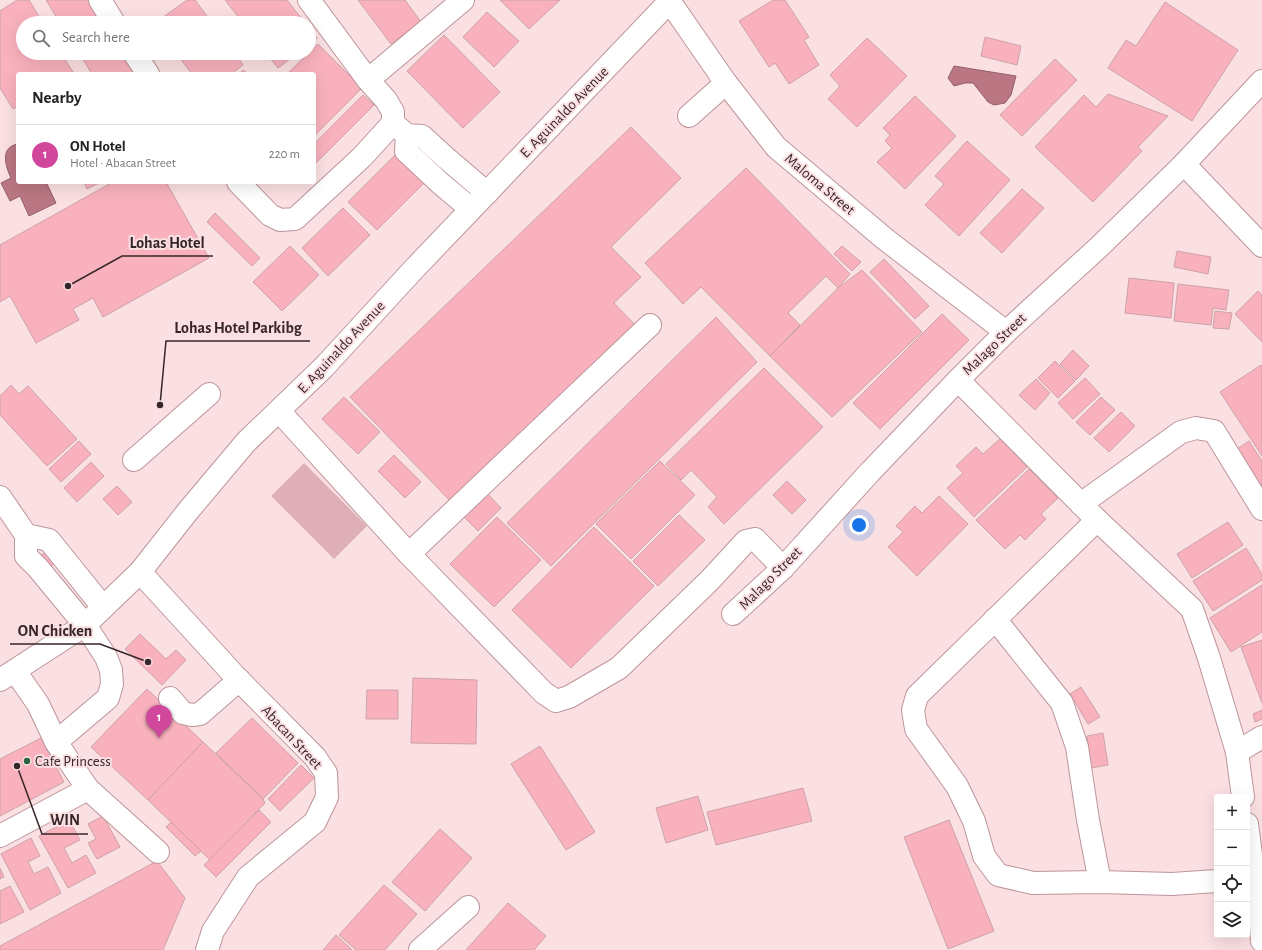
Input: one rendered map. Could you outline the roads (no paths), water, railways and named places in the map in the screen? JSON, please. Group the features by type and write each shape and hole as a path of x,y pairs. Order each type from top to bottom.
{"street":[{"path":"100,0 110,16"},
{"path":"309,0 368,80 386,100 400,129 406,151 440,183 471,209"},
{"path":"368,80 463,0"},
{"name":"Maloma Street","path":"671,1 726,83 776,147 885,240 1006,332"},
{"name":"E. Aguinaldo Avenue","path":"8,675 85,624 140,572 188,511 246,442 324,367 414,269 671,1"},
{"path":"139,60 147,72"},
{"name":"Malago Street","path":"734,614 783,568 870,472 958,380 1006,332 1099,247 1184,164 1262,81"},
{"path":"689,116 726,83"},
{"path":"400,129 422,136 487,193"},
{"path":"240,184 270,215 280,220 295,219 362,157 400,129"},
{"path":"1184,164 1262,246"},
{"path":"409,554 650,325"},
{"path":"958,380 1097,520 1192,609 1209,658 1237,752 1243,794"},
{"path":"134,460 209,394"},
{"path":"279,411 409,554 544,693 556,701 569,697 619,668 710,580 746,541 755,539 783,568"},
{"path":"1081,504 1181,432 1196,428 1214,431 1262,509"},
{"path":"0,497 26,535 26,556 85,624 106,657 111,670 112,684 108,698 56,742"},
{"path":"1097,520 917,696 913,710 916,729 957,786 974,821 984,856 998,875 1033,883 1100,882 1172,884 1214,881"},
{"path":"26,535 49,540 103,607"},
{"name":"Abacan Street","path":"140,572 239,680 315,757 326,773 327,797 315,822 248,877 213,931 206,950"},
{"path":"995,619 1062,703 1077,747 1088,820 1100,882"},
{"path":"8,675 88,789 158,852"},
{"path":"170,698 183,713 192,715 200,714 239,680"},
{"path":"1237,752 1262,737"},
{"path":"0,836 88,789"},
{"path":"1247,830 1251,879 1259,897 1262,941"},
{"path":"420,950 468,907"}],"place":[{"name":"Lohas Hotel","path":"68,286"},
{"name":"Lohas Hotel Parkibg","path":"160,405"},
{"name":"ON Chicken","path":"148,662"},
{"name":"ON Hotel","path":"159,738"},
{"name":"Cafe Princess","path":"27,761"},
{"name":"WIN","path":"17,766"}]}
